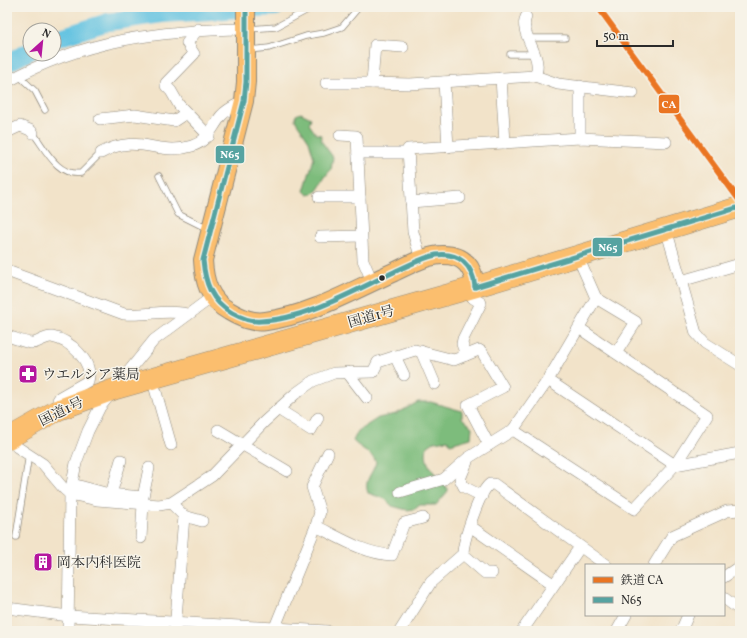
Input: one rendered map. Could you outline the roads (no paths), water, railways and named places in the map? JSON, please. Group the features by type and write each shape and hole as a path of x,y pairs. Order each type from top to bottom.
{"highway":[{"name":"国道1号","path":"12,443 59,409 114,388 475,287 740,207"}],"main road":[{"path":"246,20 246,82 244,101 209,230 203,260 206,284 212,297 223,308 239,317 253,322 266,321 289,316 325,303 421,260 443,255 459,259 471,268 474,274 475,287"}],"street":[{"path":"526,17 524,22 539,66 535,76"},
{"path":"7,82 18,75 87,47 159,33 198,29 246,20"},
{"path":"198,29 187,44 194,54 166,83 166,86 171,91 179,105 209,136"},
{"path":"372,83 375,45 404,47"},
{"path":"326,83 410,84 535,76 549,82 634,92"},
{"path":"501,78 505,143"},
{"path":"444,82 448,147"},
{"path":"580,86 580,138"},
{"path":"101,153 111,148 132,143 175,150 182,149 201,142 209,136 222,115 232,106 244,101"},
{"path":"100,119 135,115 174,121 186,113"},
{"path":"7,132 20,126 30,130 33,133"},
{"path":"340,135 356,136 363,260 372,282"},
{"path":"421,260 414,232 408,149 580,138 666,142"},
{"path":"358,153 408,153"},
{"path":"319,197 360,197"},
{"path":"411,202 460,198"},
{"path":"666,229 699,338 740,366"},
{"path":"320,237 361,236"},
{"path":"577,255 596,298 636,322 616,353"},
{"path":"681,281 740,264"},
{"path":"7,271 124,314 136,315 176,311 187,314"},
{"path":"466,355 462,344 463,338 481,303 473,298 475,287"},
{"path":"68,631 71,489 76,463 88,431 100,407 154,340 187,314 212,297"},
{"path":"400,492 444,479 468,458 514,430 548,380 596,298"},
{"path":"514,430 634,510 675,465 707,415 579,328"},
{"path":"7,336 32,343 44,338 59,339 71,346 84,360 90,372 88,381 60,397 58,400 59,409"},
{"path":"71,489 97,500 143,504 171,503 212,476 294,394 313,382 334,373 373,372 378,362 415,350 454,360 473,351 479,350 482,352 503,387 468,405 489,444"},
{"path":"421,351 435,384"},
{"path":"395,356 404,375"},
{"path":"347,372 367,398"},
{"path":"152,378 171,445"},
{"path":"548,380 675,465 740,453"},
{"path":"278,409 311,430 318,418"},
{"path":"218,430 287,471"},
{"path":"12,443 43,464 64,489 143,497 149,468"},
{"path":"280,629 320,512 312,486 328,453"},
{"path":"468,458 460,479 464,487 482,496"},
{"path":"111,494 121,460"},
{"path":"400,631 431,582 463,554 464,539 488,485 494,484 605,564"},
{"path":"171,503 184,516 202,521"},
{"path":"141,538 143,504"},
{"path":"655,564 672,536 727,511 740,510"},
{"path":"175,627 184,516"},
{"path":"316,526 359,547 381,554 392,555 404,523 423,518"},
{"path":"470,526 553,584"},
{"path":"522,631 580,547"},
{"path":"463,554 485,573 492,573"},
{"path":"725,576 740,566"},
{"path":"725,599 740,610"},
{"path":"7,608 175,627 327,631"},
{"path":"617,631 625,616"},
{"path":"681,631 688,616"}],"lane":[{"path":"246,20 276,27 313,7"},
{"path":"246,50 269,48 345,25 359,7"},
{"path":"529,38 565,38"},
{"path":"510,54 534,54"},
{"path":"18,75 35,91 45,110"},
{"path":"33,133 52,161 73,173 82,173 101,153"},
{"path":"159,176 178,214 209,230"},
{"path":"16,537 29,454"}],"waterway":[{"path":"62,36 108,22 162,14 276,7"},
{"path":"7,63 22,55"}],"rail line":[{"name":"CA","path":"598,7 740,201"}],"place":[{"name":"ウエルシア薬局","path":"28,374"},
{"name":"岡本内科医院","path":"43,562"}]}
